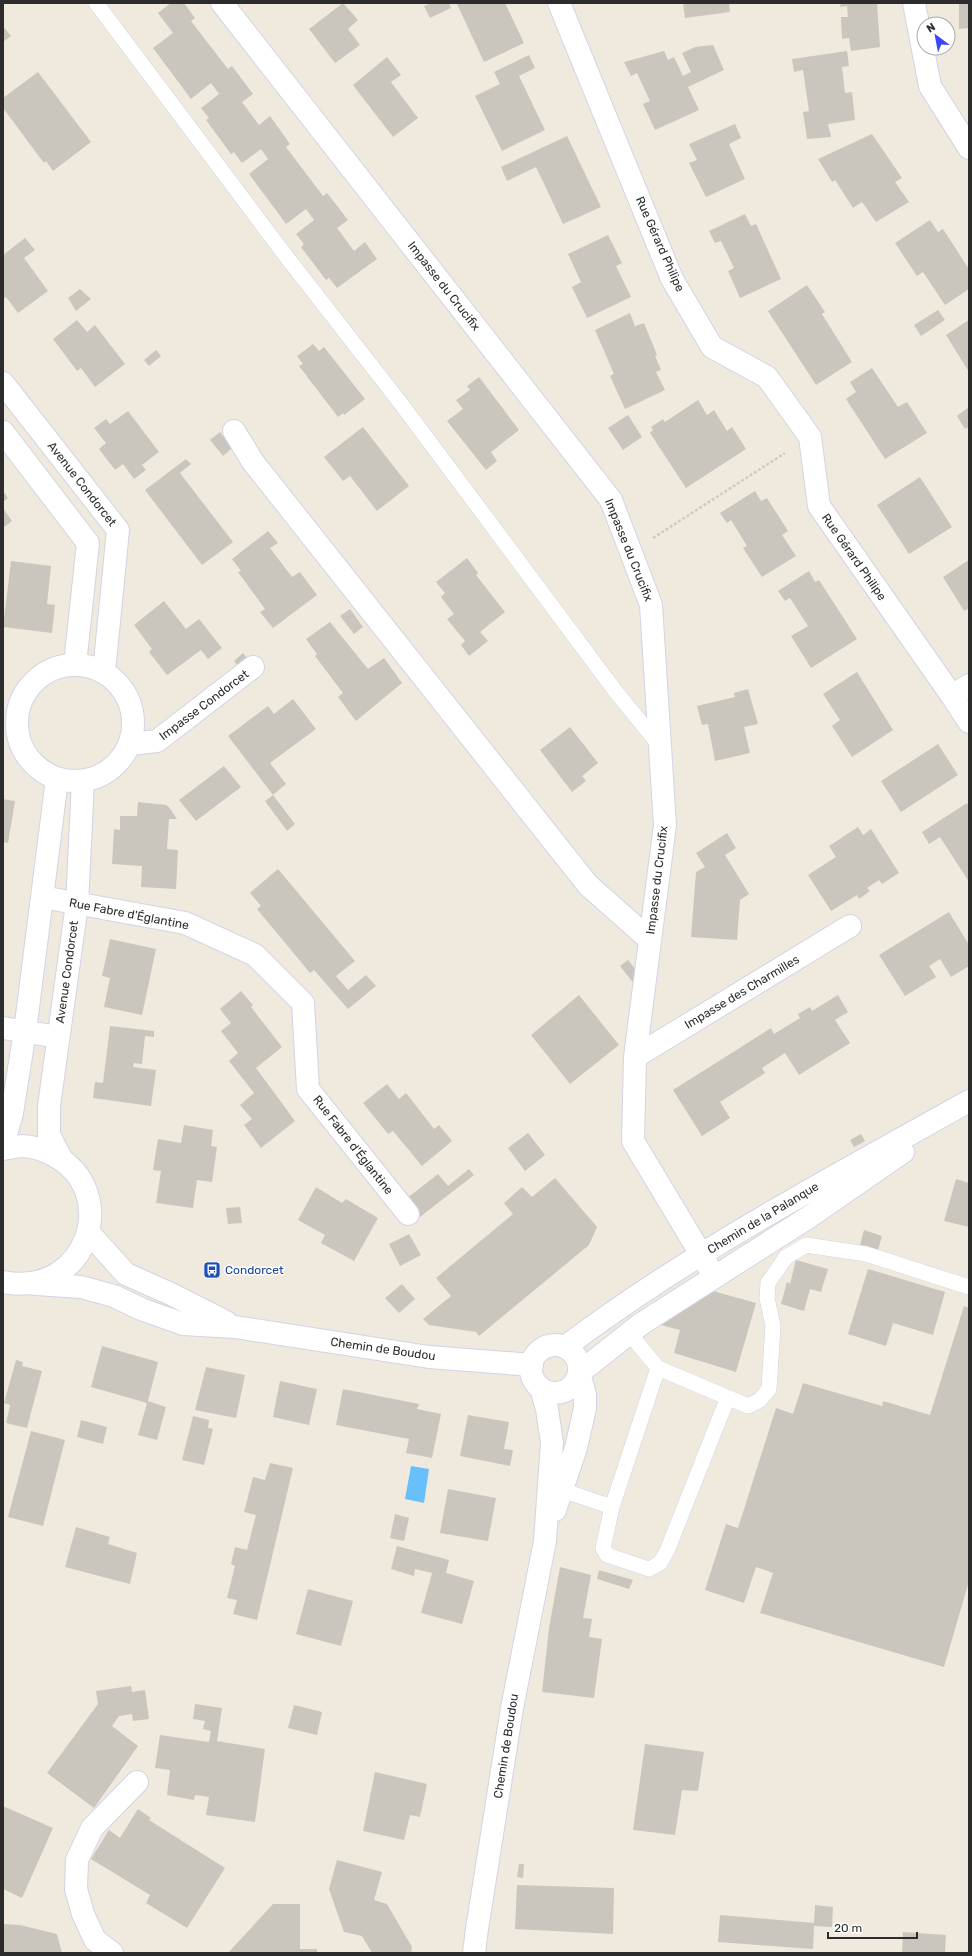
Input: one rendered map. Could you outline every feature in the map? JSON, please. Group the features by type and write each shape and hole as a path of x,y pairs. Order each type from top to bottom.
{"street":[{"name":"Impasse du Crucifix","path":"222,3 611,500 651,605 665,825 635,1057 633,1141 714,1276"},
{"name":"Rue Gérard Philipe","path":"559,3 672,279 712,347 767,376 810,437 818,506 960,691 969,722"},
{"path":"914,3 930,86 969,148"},
{"name":"Avenue Condorcet","path":"3,383 118,530 104,672"},
{"path":"234,431 253,462 588,885 650,940"},
{"path":"3,432 88,543 75,664"},
{"path":"75,664 85,665 104,672 120,684 130,702 134,724 130,744 123,757 108,772 83,781 57,779 43,773 11,740 22,698 33,682 50,670 75,664"},
{"name":"Impasse Condorcet","path":"130,744 157,741 253,667"},
{"path":"3,1145 12,1114 25,1031 57,779"},
{"name":"Avenue Condorcet","path":"62,1160 49,1135 49,1106 77,904 83,781"},
{"name":"Rue Fabre d'Églantine","path":"42,897 185,923 255,955 303,1003 308,1089 408,1214"},
{"name":"Impasse des Charmilles","path":"635,1057 850,926"},
{"path":"3,1028 58,1037"},
{"name":"Chemin de la Palanque","path":"565,1347 615,1310 701,1255 800,1196 969,1101"},
{"name":"Chemin de la Palanque","path":"579,1373 629,1333 714,1276 812,1215 969,1107"},
{"path":"3,1149 22,1146 43,1150 62,1160 76,1174 86,1192 90,1212 88,1232 81,1250 69,1265 54,1277 36,1284 16,1285 3,1282"},
{"name":"Chemin de Boudou","path":"88,1232 126,1274 171,1294 235,1326"},
{"name":"Chemin de Boudou","path":"36,1284 81,1287 114,1296 141,1310 183,1324 235,1326 429,1357 532,1365"},
{"path":"558,1345 565,1347 576,1358 579,1373 576,1381 564,1391 556,1393 541,1388 533,1378 532,1365 534,1358 544,1348 558,1345"},
{"name":"Chemin de Boudou","path":"545,1541 576,1448 585,1408 585,1395 579,1373"},
{"name":"Chemin de Boudou","path":"474,1953 512,1708 545,1541 552,1443 547,1409 541,1388"},
{"path":"112,1953 95,1940 83,1914 76,1889 77,1860 92,1828 136,1782"}],"lane":[{"path":"96,3 282,250 402,405 616,692 660,746"},
{"path":"629,1333 658,1368 748,1406 760,1400 769,1389 773,1326 767,1298 768,1282 786,1257 806,1245 866,1254 969,1287"},
{"path":"658,1368 612,1507 603,1548 607,1555 649,1569 660,1563 667,1551 728,1397"},
{"path":"562,1490 612,1507"}],"path":[{"path":"631,552 810,437"}],"water":[{"path":"411,1466 429,1469 424,1503 405,1499"}],"building":[{"path":"171,3 184,3 195,18 191,21 228,69 232,66 253,94 242,102 259,125 270,116 290,144 286,147 323,196 327,193 348,220 337,228 354,251 365,242 377,259 337,288 329,278 326,280 301,247 304,244 296,234 314,220 306,209 286,224 249,174 268,159 261,149 242,163 234,152 231,154 206,120 209,118 201,108 219,94 211,83 191,99 153,48 173,33 158,13"},
{"path":"343,3 358,20 348,29 360,45 335,63 309,29"},
{"path":"431,3 449,3 451,8 430,18 424,6"},
{"path":"505,3 524,43 484,62 457,4"},
{"path":"683,3 729,3 730,12 685,18"},
{"path":"841,3 877,3 880,47 851,51 849,38 842,39 841,17 848,17 847,6 840,7"},
{"path":"959,3 969,3 969,28 959,29"},
{"path":"3,26 11,36 3,42"},
{"path":"713,45 724,70 688,87 699,110 655,130 643,104 650,101 637,73 631,76 624,62 664,51 668,60 674,57 683,76 691,72 682,53 695,47"},
{"path":"847,51 849,66 842,67 845,93 852,92 855,120 828,124 831,137 807,139 803,112 809,111 803,70 794,72 792,59"},
{"path":"529,55 535,68 519,76 545,130 502,151 475,96 500,84 494,72"},
{"path":"387,57 401,75 391,82 418,118 393,137 353,85"},
{"path":"38,72 91,142 53,171 46,161 44,163 3,108 3,98"},
{"path":"735,124 741,138 729,144 745,179 706,197 689,163 697,160 689,144"},
{"path":"872,134 902,178 895,182 909,202 876,222 862,202 853,208 835,180 832,182 818,159"},
{"path":"567,136 601,207 563,224 536,167 507,181 501,167"},
{"path":"745,214 751,226 756,224 781,279 740,298 728,271 734,268 721,241 715,243 709,231"},
{"path":"930,220 938,232 943,229 969,269 969,289 945,305 923,272 917,276 895,243"},
{"path":"608,235 622,263 616,266 631,297 587,318 572,287 581,282 568,254"},
{"path":"25,238 35,250 24,258 48,291 18,313 6,297 3,299 3,255"},
{"path":"807,285 825,312 822,314 852,362 816,385 768,311"},
{"path":"80,289 91,299 76,311 68,298"},
{"path":"938,310 945,320 921,336 914,325"},
{"path":"630,313 635,326 644,323 657,355 655,356 661,370 656,372 665,390 625,409 610,376 614,374 595,330"},
{"path":"77,320 87,332 95,325 125,364 95,387 81,368 77,371 53,339"},
{"path":"969,320 969,372 946,335"},
{"path":"313,344 319,351 324,347 365,399 344,415 343,413 338,417 299,366 303,364 297,356"},
{"path":"156,350 161,356 149,366 144,360"},
{"path":"872,368 898,407 907,402 927,433 885,459 846,399 856,392 850,382"},
{"path":"479,377 519,430 491,452 497,461 486,470 447,421 463,409 456,400 470,390 467,386"},
{"path":"698,400 707,415 714,410 727,431 732,427 746,449 686,488 650,433 653,430 651,427 663,419 665,422"},
{"path":"969,407 969,427 965,429 957,416"},
{"path":"128,411 159,452 142,465 146,470 134,479 123,464 115,470 99,449 106,443 94,428 106,419 110,424"},
{"path":"628,415 642,437 623,450 608,428"},
{"path":"363,427 409,486 377,511 350,476 343,481 324,457"},
{"path":"220,432 232,448 223,456 210,440"},
{"path":"186,459 191,464 180,473 233,542 202,565 145,490"},
{"path":"920,477 952,527 909,554 877,505"},
{"path":"3,491 8,498 3,502"},
{"path":"755,491 761,501 767,498 788,531 782,535 796,556 762,577 743,548 747,546 731,520 727,523 720,513"},
{"path":"3,508 12,521 3,528"},
{"path":"268,531 278,543 270,548 292,577 300,572 317,595 273,628 260,612 265,609 238,572 241,571 232,559"},
{"path":"467,558 478,573 476,575 505,612 480,632 488,641 469,656 461,645 465,641 447,619 454,614 441,597 445,593 436,582"},
{"path":"969,560 969,608 964,611 943,577"},
{"path":"11,561 51,566 47,604 55,605 52,633 3,627"},
{"path":"809,571 815,582 819,580 857,639 811,668 791,636 808,626 790,598 785,601 778,591"},
{"path":"164,601 186,629 199,619 222,648 208,659 201,650 167,675 149,652 152,649 134,625"},
{"path":"350,609 363,627 354,634 340,616"},
{"path":"330,622 368,669 384,658 402,683 356,721 338,697 343,693 315,656 317,654 306,639"},
{"path":"243,653 251,663 241,670 234,661"},
{"path":"857,672 893,730 852,757 832,726 840,720 823,694"},
{"path":"748,689 758,724 744,727 750,753 715,761 708,724 702,725 697,706 735,697 734,693"},
{"path":"293,699 316,729 270,763 286,784 273,795 228,736 268,706 274,714"},
{"path":"570,727 598,763 582,776 586,781 572,792 540,750"},
{"path":"938,744 958,775 901,812 881,781"},
{"path":"224,766 241,787 196,821 179,800"},
{"path":"273,795 295,824 287,831 265,801"},
{"path":"3,799 15,801 8,843 3,842"},
{"path":"138,802 166,805 177,819 169,819 167,849 178,850 176,889 141,887 142,866 112,864 114,829 120,830 120,816 137,816"},
{"path":"967,803 969,807 969,882 940,837 929,844 922,832"},
{"path":"858,827 863,835 871,829 899,873 882,884 879,880 867,888 870,891 859,899 857,895 831,911 808,875 836,857 829,846"},
{"path":"727,833 736,848 725,855 749,894 740,900 737,940 691,937 696,872 705,867 696,853"},
{"path":"278,869 355,961 336,976 348,990 366,975 376,986 348,1009 314,970 310,973 257,909 261,906 250,893"},
{"path":"949,912 969,945 969,966 951,977 940,959 929,966 936,977 905,996 879,955"},
{"path":"110,939 156,949 142,1015 104,1007 110,978 102,976"},
{"path":"628,960 639,974 638,989 620,966"},
{"path":"241,991 253,1005 251,1007 282,1047 256,1068 295,1121 261,1148 244,1125 252,1119 240,1105 254,1093 229,1061 238,1053 221,1031 231,1023 220,1009"},
{"path":"579,995 619,1045 570,1084 531,1035"},
{"path":"838,995 848,1012 835,1020 850,1043 799,1075 785,1053 762,1068 765,1073 720,1102 730,1118 702,1136 673,1090 771,1028 774,1034 800,1018 798,1014 810,1007 812,1011"},
{"path":"110,1026 154,1031 154,1037 145,1036 142,1064 134,1063 133,1067 156,1070 151,1106 93,1098 95,1082 103,1083"},
{"path":"387,1084 399,1099 406,1093 434,1129 439,1125 452,1141 422,1166 393,1131 388,1134 363,1103"},
{"path":"184,1125 213,1130 211,1146 217,1147 212,1182 197,1180 193,1208 156,1203 161,1171 153,1170 158,1139 181,1143"},
{"path":"528,1133 545,1155 525,1171 508,1148"},
{"path":"861,1134 865,1141 854,1147 850,1140"},
{"path":"469,1169 474,1175 420,1217 406,1199 438,1174 448,1186"},
{"path":"555,1178 597,1227 589,1245 479,1336 476,1332 429,1325 423,1319 451,1296 436,1278 513,1214 504,1203 522,1187 532,1197"},
{"path":"956,1179 969,1183 969,1227 944,1221"},
{"path":"316,1187 342,1203 346,1199 378,1218 354,1261 321,1243 325,1235 298,1220"},
{"path":"240,1207 242,1223 228,1224 226,1208"},
{"path":"864,1230 882,1236 878,1250 860,1245"},
{"path":"409,1234 421,1255 400,1266 389,1244"},
{"path":"796,1260 828,1269 821,1292 810,1289 804,1311 781,1304 787,1282 790,1284"},
{"path":"868,1269 945,1292 933,1335 893,1323 886,1346 848,1334"},
{"path":"402,1284 415,1299 399,1313 385,1298"},
{"path":"713,1291 756,1303 736,1372 674,1353 680,1330 661,1325"},
{"path":"964,1306 969,1308 969,1581 944,1667 760,1613 773,1573 756,1567 744,1603 705,1590 726,1524 738,1528 776,1408 793,1414 803,1383 882,1406 883,1401 930,1415"},
{"path":"102,1346 158,1362 148,1401 166,1407 157,1440 138,1435 147,1403 91,1387"},
{"path":"16,1360 23,1362 22,1366 42,1371 27,1428 6,1423 10,1405 4,1403"},
{"path":"206,1367 245,1375 236,1418 195,1410"},
{"path":"280,1381 317,1389 309,1425 273,1417"},
{"path":"343,1389 419,1404 417,1409 441,1414 432,1458 406,1453 409,1439 336,1425"},
{"path":"468,1415 509,1422 504,1449 513,1450 510,1466 460,1456"},
{"path":"193,1416 209,1420 208,1428 213,1429 204,1465 182,1460"},
{"path":"81,1420 107,1427 103,1444 77,1437"},
{"path":"31,1431 65,1440 43,1526 8,1517"},
{"path":"270,1463 293,1468 257,1620 233,1614 237,1600 227,1598 235,1566 231,1564 235,1547 247,1550 256,1515 244,1512 253,1477 265,1480"},
{"path":"448,1489 496,1498 488,1541 440,1533"},
{"path":"395,1514 409,1518 404,1541 390,1538"},
{"path":"76,1527 110,1537 108,1544 137,1553 130,1584 65,1567"},
{"path":"397,1546 449,1560 446,1573 474,1581 462,1624 421,1613 432,1573 415,1569 414,1576 391,1569"},
{"path":"560,1567 591,1575 583,1618 592,1619 589,1637 602,1639 594,1698 542,1692 549,1628"},
{"path":"599,1570 633,1580 629,1589 597,1579"},
{"path":"308,1589 353,1601 341,1646 296,1634"},
{"path":"131,1686 132,1692 145,1690 149,1719 133,1721 132,1714 119,1716 112,1726 138,1746 94,1808 47,1773 98,1704 96,1691"},
{"path":"195,1704 222,1708 217,1741 265,1749 255,1822 206,1815 209,1797 195,1795 194,1800 167,1795 170,1770 155,1768 160,1735 209,1742 211,1731 203,1729 205,1721 193,1719"},
{"path":"294,1705 322,1712 317,1735 288,1728"},
{"path":"645,1744 704,1752 698,1791 682,1790 675,1835 633,1830"},
{"path":"375,1772 427,1784 420,1817 410,1815 404,1840 363,1831"},
{"path":"3,1806 53,1828 22,1898 3,1889"},
{"path":"138,1809 151,1818 149,1820 225,1868 187,1928 146,1903 150,1895 91,1859 109,1830 120,1838"},
{"path":"337,1860 382,1872 374,1900 387,1904 412,1947 411,1953 372,1953 362,1936 344,1932 329,1889"},
{"path":"519,1864 524,1864 523,1878 517,1877"},
{"path":"517,1885 614,1888 613,1934 515,1929"},
{"path":"273,1904 300,1904 300,1949 317,1949 317,1953 228,1953"},
{"path":"815,1905 833,1907 832,1927 814,1926 813,1949 718,1942 720,1915 814,1923"},
{"path":"3,1924 20,1925 57,1934 62,1953 3,1953"},
{"path":"903,1932 946,1935 945,1953 902,1953"}],"place":[{"name":"Condorcet","path":"212,1270"}]}
